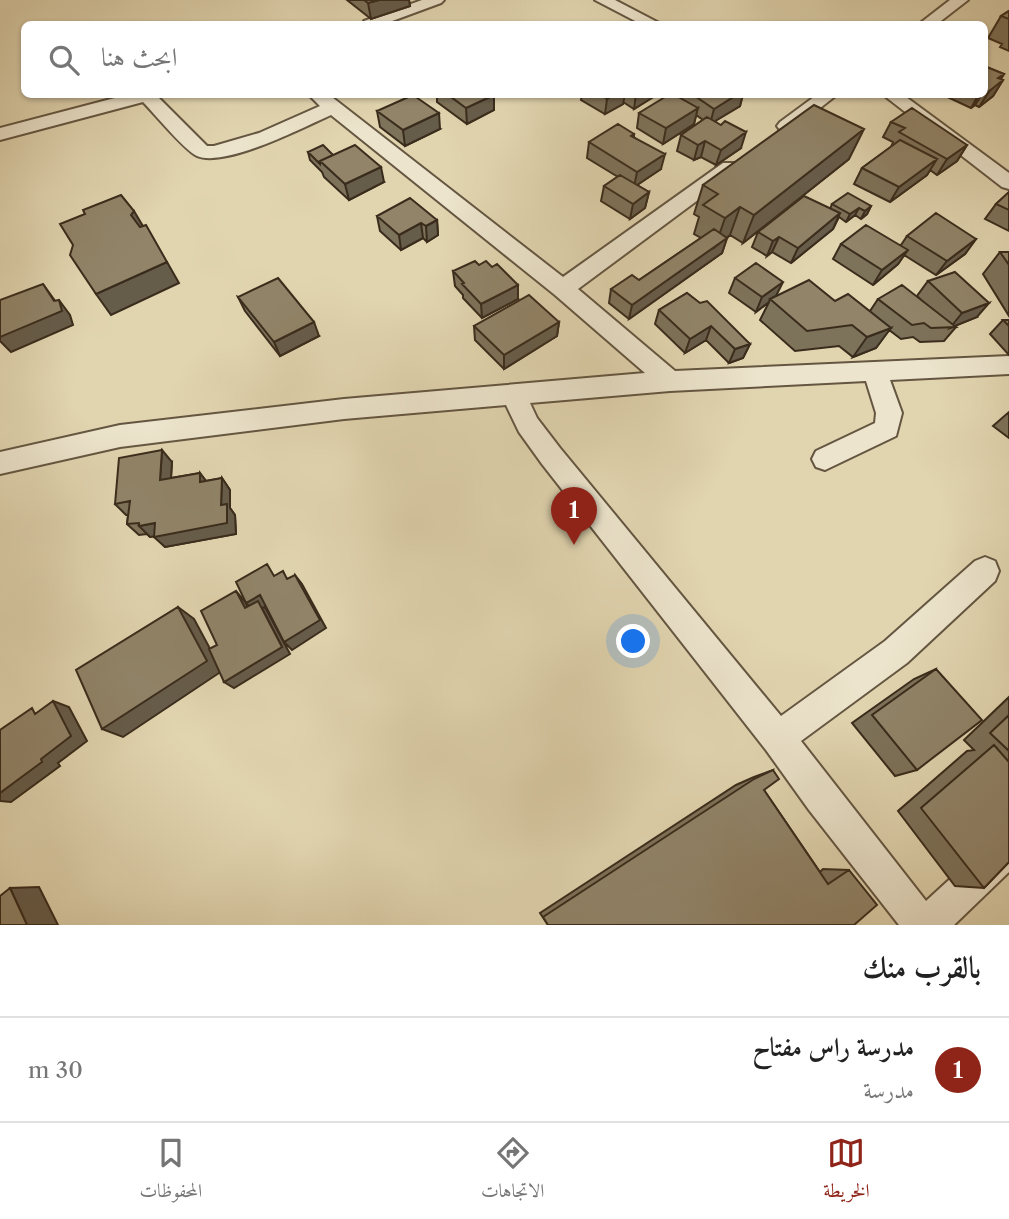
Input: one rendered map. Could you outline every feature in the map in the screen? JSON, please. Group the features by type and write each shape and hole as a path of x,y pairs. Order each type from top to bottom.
{"street":[{"path":"378,21 436,0"},
{"path":"603,0 647,21"},
{"path":"931,21 960,0"},
{"path":"0,134 138,98"},
{"path":"153,98 202,151 209,153 228,151 324,102 563,289 670,380"},
{"path":"773,135 815,98"},
{"path":"895,98 1009,183"},
{"path":"563,289 751,152"},
{"path":"0,463 120,436 344,409 670,380 1009,365"},
{"path":"825,459 887,429 889,413 875,370"},
{"path":"513,393 528,425 551,456 778,738 821,798 925,925 1009,848"},
{"path":"778,738 896,652 985,571"}],"building":[{"path":"1009,11 1009,19 1001,16"},
{"path":"988,68 1004,74 998,78 1003,80 988,92"},
{"path":"406,98 417,98 439,113 403,130 377,111"},
{"path":"452,98 488,98 466,108"},
{"path":"663,98 680,98 698,108 666,128 639,113"},
{"path":"698,98 732,98 714,109"},
{"path":"814,105 864,129 754,215 740,207 725,218 703,205 718,194 703,185"},
{"path":"912,108 967,145 947,159 899,132 905,128 891,122"},
{"path":"707,117 721,125 725,121 746,132 721,150 705,141 698,145 681,135"},
{"path":"618,124 634,134 631,136 665,154 637,172 589,142"},
{"path":"900,140 937,159 899,187 862,168"},
{"path":"323,145 333,155 320,161 320,164 308,152"},
{"path":"355,145 381,167 345,184 320,161"},
{"path":"620,175 649,192 633,204 604,186"},
{"path":"1009,192 1009,210 996,204"},
{"path":"848,193 871,206 865,211 859,208 850,214 832,204"},
{"path":"121,195 134,211 131,215 140,227 146,225 167,262 96,294 70,255 73,245 60,224 85,214 83,210"},
{"path":"804,196 840,213 798,248 779,237 773,241 758,232"},
{"path":"410,198 437,220 426,226 421,223 399,235 377,216"},
{"path":"936,213 976,239 947,261 907,236"},
{"path":"866,225 908,250 882,270 841,244"},
{"path":"714,229 727,238 632,305 611,289 632,275 639,280"},
{"path":"1000,252 1009,252 1009,265"},
{"path":"475,261 479,265 486,261 492,267 497,264 518,285 481,304 453,271"},
{"path":"756,263 783,282 762,297 735,278"},
{"path":"955,272 989,303 962,313 928,281"},
{"path":"278,278 314,322 274,342 238,297"},
{"path":"809,280 835,301 848,294 891,328 867,337 852,325 807,331 770,299"},
{"path":"43,284 54,301 59,300 62,311 0,337 0,300"},
{"path":"902,285 956,327 931,328 924,323 912,325 878,299"},
{"path":"687,293 700,303 707,301 750,344 735,349 711,326 690,339 659,310"},
{"path":"529,295 559,322 504,355 474,326"},
{"path":"162,450 160,480 200,473 200,482 222,478 221,505 227,504 227,523 154,537 155,523 139,526 139,523 127,524 130,501 115,504 119,458"},
{"path":"267,564 274,576 283,571 287,579 295,575 320,620 284,642 260,595 246,603 236,582"},
{"path":"236,591 245,608 258,601 282,647 224,682 209,649 217,645 201,611"},
{"path":"178,607 207,661 102,729 76,670"},
{"path":"936,669 982,720 917,770 872,715"},
{"path":"53,701 71,736 41,759 42,762 0,793 0,730 32,708 35,714"},
{"path":"1009,715 1009,751 990,733"},
{"path":"994,745 1009,762 1009,862 984,888 921,808"},
{"path":"773,770 779,779 764,790 828,884 849,870 877,905 854,925 548,925 543,917 754,779"},
{"path":"10,888 27,925 0,925 0,896"}],"place":[{"name":"مدرسة راس مفتاح","path":"574,545"}]}
